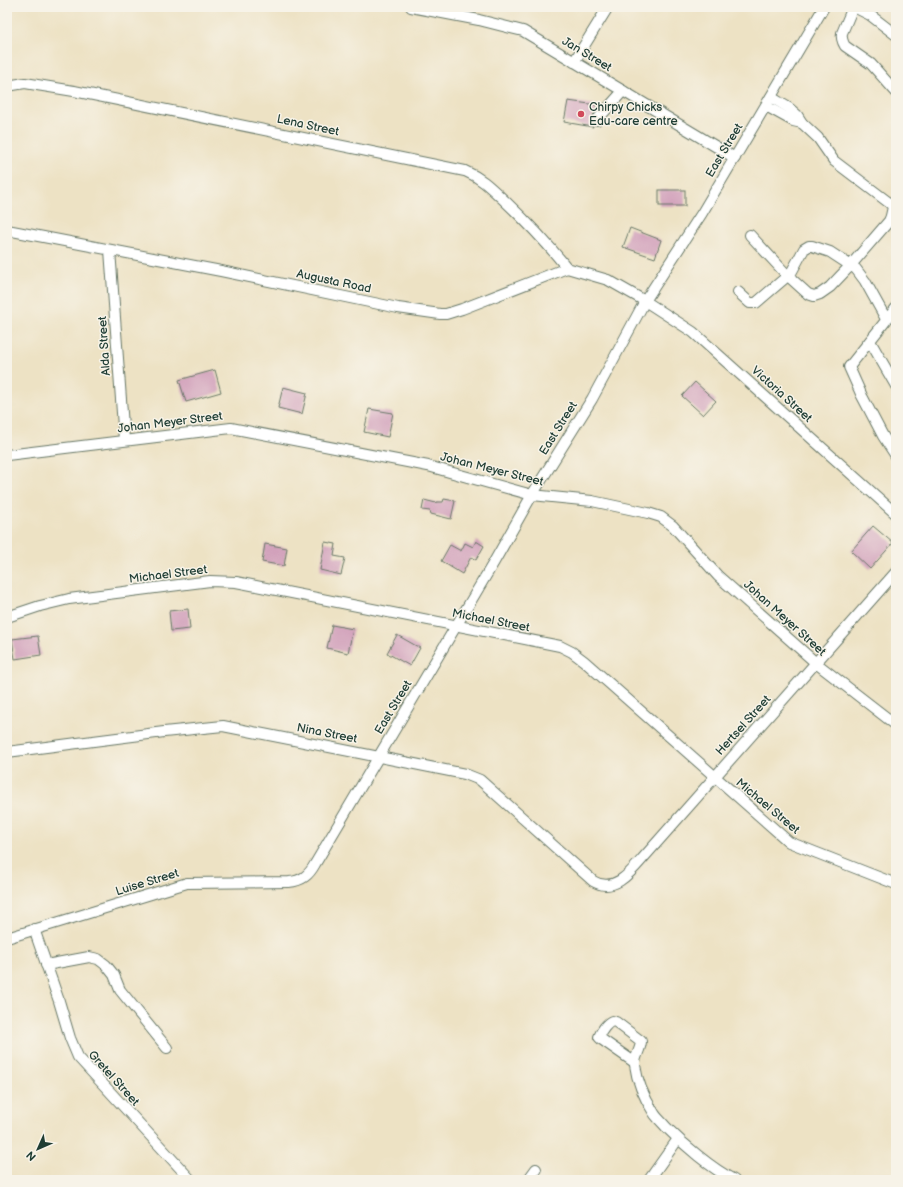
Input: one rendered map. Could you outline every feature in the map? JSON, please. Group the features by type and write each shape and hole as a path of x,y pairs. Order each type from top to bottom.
{"street":[{"name":"Jan Street","path":"412,7 518,29 735,158"},
{"path":"574,62 608,7"},
{"name":"East Street","path":"315,864 494,562 532,495 592,399 644,301 702,213 824,7"},
{"path":"896,35 876,19 854,7 842,33 845,46 871,64 896,92"},
{"name":"Lena Street","path":"7,86 25,83 74,91 465,171 477,176 486,183 522,217 546,242 567,268"},
{"path":"597,120 623,91"},
{"path":"750,235 787,275 808,294 817,295 824,292 851,265 889,221 895,205 834,161 818,138 802,123 797,115 771,97"},
{"path":"766,106 793,121 802,123"},
{"name":"Augusta Road","path":"7,230 221,271 398,308 440,314 446,314 462,309 567,268"},
{"path":"738,292 750,303 756,304 793,270 804,249 809,246 830,252 851,265 865,281 886,319"},
{"name":"Alda Street","path":"110,250 124,440"},
{"path":"567,268 608,280 644,301"},
{"name":"Victoria Street","path":"644,301 693,332 896,514"},
{"path":"896,309 849,364 849,369 883,436 896,456"},
{"path":"870,340 896,386"},
{"name":"Johan Meyer Street","path":"7,455 231,428 428,466 532,495 592,501 648,513 665,520 673,526 718,576 816,664 896,724"},
{"name":"Hertsel Street","path":"603,885 615,883 626,876 816,664 896,572"},
{"name":"Michael Street","path":"7,617 40,606 69,599 203,582 224,581 236,582 560,646 572,652 584,661 792,844 896,884"},
{"name":"Nina Street","path":"7,752 223,726 465,774 480,780 593,881 603,885"},
{"name":"Luise Street","path":"7,938 187,883 296,881 308,875 315,864"},
{"name":"Gretel Street","path":"34,929 70,1038 78,1057 191,1180"},
{"path":"46,965 89,957 98,959 106,965 114,976 120,990 167,1048"},
{"path":"634,1062 646,1099 655,1114 678,1139 734,1180"},
{"path":"649,1180 678,1139"},
{"path":"528,1180 536,1169"}],"building":[{"name":"Chirpy Chicks Edu-care centre","path":"568,101 597,105 596,111 591,119 593,127 564,122"},
{"path":"659,190 685,190 685,206 659,206"},
{"path":"630,228 661,240 655,258 623,247"},
{"path":"215,370 221,392 186,402 179,380"},
{"path":"695,382 716,401 703,415 682,396"},
{"path":"283,387 307,393 302,414 278,408"},
{"path":"369,409 393,413 388,437 364,432"},
{"path":"444,499 455,501 451,519 431,514 430,511 422,510 424,500 436,503 443,502"},
{"path":"873,526 893,543 870,569 851,551"},
{"path":"476,541 484,546 476,560 471,557 462,574 441,561 450,545 461,551 465,543 473,547"},
{"path":"325,542 336,544 334,556 345,558 341,575 320,570"},
{"path":"265,544 287,548 284,566 262,562"},
{"path":"188,609 190,629 171,631 169,611"},
{"path":"332,625 353,629 348,653 327,648"},
{"path":"397,635 420,648 410,666 387,653"},
{"path":"38,636 41,655 15,659 12,639"}],"place":[{"name":"Chirpy Chicks Edu-care centre","path":"581,114"}]}
